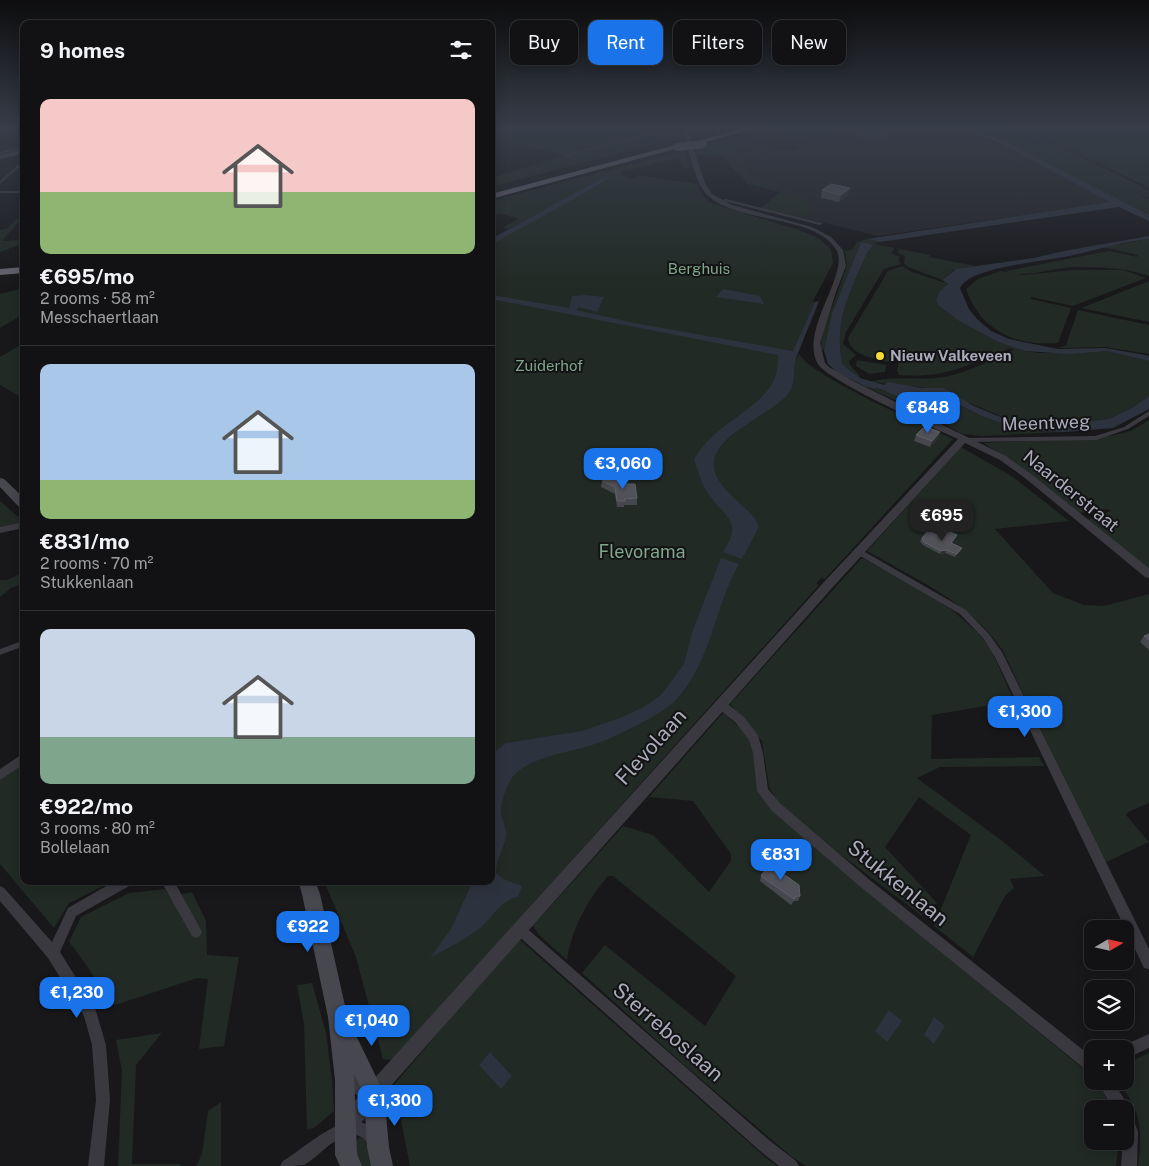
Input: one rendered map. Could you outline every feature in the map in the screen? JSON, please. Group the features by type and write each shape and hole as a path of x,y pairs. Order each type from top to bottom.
{"highway":[{"path":"495,191 537,180"},
{"path":"495,196 550,180"},
{"path":"0,266 20,264"},
{"path":"0,272 20,270"}],"main road":[{"path":"0,481 20,501"},
{"path":"308,885 338,1017 345,1080 346,1155 351,1166"},
{"path":"338,1017 374,1093 380,1156"}],"street":[{"name":"Naarderstraat","path":"701,180 708,193 724,203 762,212 810,228 829,238 838,247 844,263 816,343 821,363 841,379 1003,458 1149,574"},
{"path":"0,192 20,192"},
{"path":"726,200 762,212 820,224 810,228"},
{"name":"Meentweg","path":"968,440 1096,438 1126,428 1149,413"},
{"name":"Flevolaan","path":"288,1166 346,1127 519,929 858,551 958,444 962,440 968,440"},
{"path":"0,530 20,526"},
{"path":"858,551 962,612 986,636 999,655 1149,963"},
{"path":"0,652 20,644"},
{"name":"Stukkenlaan","path":"720,704 740,720 754,738 763,790 776,807 867,885 1084,1059"},
{"path":"0,775 20,761"},
{"path":"53,953 72,912 120,885"},
{"path":"168,885 196,932"},
{"path":"0,892 53,953 90,1013 99,1045 103,1100 96,1166"},
{"name":"Sterreboslaan","path":"519,929 764,1145 791,1166"},
{"path":"1134,1048 1149,1041"},
{"path":"345,1080 374,1093"},
{"path":"346,1127 361,1128 370,1133 380,1156"},
{"path":"1129,1166 1130,1150"}],"shaded area":[{"path":"598,180 606,180 495,243 495,237"},
{"path":"768,180 1069,180 1111,202 879,236 804,218 817,208 785,185"},
{"path":"1069,180 1082,180 1149,215 1149,221 1119,207 880,242 867,239 1110,202"},
{"path":"1149,236 1149,239 985,272 964,282 960,288 969,309 977,319 991,331 1009,339 1058,349 1105,348 1149,356 1149,361 1106,351 1070,354 1025,351 998,342 959,321 939,306 936,301 939,292 948,284 942,280 956,269 1034,258"},
{"path":"861,242 873,245 868,251 850,292 845,306 840,335 843,365 860,378 884,385 888,382 921,388 944,388 974,406 998,416 1026,424 1050,426 1109,419 1132,408 1149,396 1149,409 1113,428 1064,432 1019,430 982,416 945,398 914,393 905,397 896,396 881,389 866,387 837,372 828,364 824,350 832,313"},
{"path":"723,289 760,296 764,304 716,297"},
{"path":"495,296 569,308 572,296 604,297 597,312 579,307 576,310 634,323 793,351 815,302 819,301 796,358 791,390 780,402 745,425 724,442 717,451 714,461 715,472 720,482 757,522 758,528 742,559 723,552 732,534 732,527 727,516 707,492 694,460 702,447 713,436 762,397 771,386 777,372 778,355 495,300"},
{"path":"721,558 739,564 697,670 675,701 660,712 613,737 585,747 546,757 522,768 514,776 504,794 502,804 501,814 506,836 497,863 496,873 503,879 522,886 518,897 501,905 485,924 475,932 430,958 451,929 471,885 495,885 496,751 506,743 582,731 620,718 644,707 661,695 684,664 693,630"},
{"path":"889,1010 902,1021 887,1042 875,1031"},
{"path":"934,1017 945,1026 934,1044 924,1035"},
{"path":"490,1052 512,1076 501,1089 479,1065"}],"green space":[{"path":"495,180 516,180 495,186"},
{"name":"Flevorama","path":"569,180 600,180 509,229 502,228 518,219 500,213 495,215 495,200"},
{"name":"Flevorama","path":"606,180 673,180 697,184 702,195 708,200 707,202 802,231 820,239 831,250 833,263 813,301 815,302 794,351 787,350 796,359 799,354 809,364 846,387 953,439 825,579 821,578 816,584 819,585 392,1060 383,1059 356,957 326,885 495,885 495,241"},
{"path":"744,180 768,180 785,185 818,208 804,218 761,208 780,192 747,184"},
{"path":"1082,180 1130,180 1149,190 1149,198 1127,188 1149,199 1149,215"},
{"path":"1133,180 1149,180 1149,188"},
{"path":"16,219 20,219 2,241 20,240 20,244 0,252 0,230 7,229"},
{"path":"867,239 879,242 874,244 895,248 891,253 900,257 898,260 901,264 884,269 846,332 843,344 856,355 849,361 860,378 843,365 840,335 845,306 868,251 861,242 832,313 824,350 820,349 821,337 847,266 845,251 852,250 857,242"},
{"path":"1149,239 1149,276 1121,269 1102,267 1072,267 1020,274 1006,271 1109,251 1137,257 1138,255 1103,247"},
{"path":"899,249 975,266 952,271 942,280 908,267 904,263 905,256 898,253"},
{"path":"902,266 912,272 949,284 939,292 936,301 939,306 959,321 998,342 1025,351 1040,353 1106,351 1149,361 1149,396 1132,408 1109,419 1050,426 1012,421 937,389 870,382 953,375 1014,350 1010,348 969,365 943,373 915,376 899,375 897,370 900,356 892,354 889,362 871,358 858,352 850,344 848,338 888,271"},
{"path":"1074,270 1123,270 1146,278 1073,306 1031,297 1031,299 1071,308 1058,343 1043,344 1028,342 1001,333 980,315 966,289 978,279 1001,271 1023,275"},
{"path":"1149,281 1149,322 1081,308"},
{"path":"20,289 20,316 0,328 0,294"},
{"path":"1078,310 1149,325 1149,354 1105,347 1058,348 1066,345"},
{"path":"20,345 20,397 0,385 0,357"},
{"path":"857,360 886,365 885,372 870,374 856,366"},
{"path":"866,387 881,389 896,396 905,397 914,393 945,398 982,416 1019,430 1061,432 983,436 962,434 934,418"},
{"path":"1149,420 1149,568 1087,520 1111,511 1107,509 1079,513 1014,462 983,443 1115,435 1131,431"},
{"path":"961,447 1013,477 1069,521 995,529 1053,593 1084,605 1104,606 1149,594 1149,803 1128,812 1126,815 1149,842 1104,863 1003,651 990,634 959,605 923,582 867,551"},
{"path":"0,501 20,518 20,523 0,530"},
{"path":"862,558 906,581 952,610 977,632 991,649 1022,719 1018,719 1009,702 932,715 931,759 1039,757 1044,766 940,767 917,778 1001,840 1045,876 1010,879 1014,888 1005,896 973,957 934,926 971,835 919,797 885,847 937,903 921,915 840,854 777,801 769,787 762,741 730,704"},
{"path":"20,574 20,585 11,588 0,597 0,580 7,580"},
{"path":"723,713 745,732 751,743 774,811 839,868 1084,1069 1084,1090 1101,1090 1108,1100 1084,1100 1084,1150 1118,1150 1116,1166 806,1166 792,1157 683,1064 582,973 605,945 705,1026 736,976 613,876 608,876 587,905 569,948 567,960 539,935 533,926 623,826 653,835 709,892 731,861 731,854 693,801 649,797"},
{"path":"20,757 20,885 105,885 69,903 54,928 0,864 0,772"},
{"path":"165,889 194,929 179,895 192,892 206,921 207,955 239,957 224,1046 199,1049 208,979 197,978 115,1005 69,942 81,917 129,893"},
{"path":"520,940 777,1166 410,1166 394,1085 477,987"},
{"path":"312,983 326,1033 334,1111 314,1128 307,1129 304,1024 297,985"},
{"path":"162,1033 136,1065 132,1164 180,1164 180,1166 118,1166 122,1071 116,1040"},
{"path":"1149,1053 1149,1166 1138,1166 1140,1131 1138,1120 1134,1100 1131,1100 1124,1090 1134,1090 1134,1060"},
{"path":"221,1102 221,1166 196,1166 202,1154 208,1111"},
{"path":"360,1137 367,1141 374,1166 359,1166 354,1143"}],"building":[{"path":"831,184 850,188 841,195 822,190"},
{"path":"927,427 940,432 932,441 916,435 923,428 926,429"},
{"path":"617,479 624,484 635,484 637,498 617,501 615,487 602,481"},
{"path":"928,531 943,537 948,531 957,535 951,543 962,548 957,554 946,550 941,551 924,542 922,538"},
{"path":"771,862 783,871 782,873 799,885 800,896 796,896 794,899 761,876"}],"place":[{"name":"Nieuw Valkeveen","path":"880,356"}],"park label":[{"name":"Berghuis","path":"699,269"},
{"name":"Zuiderhof","path":"549,366"}]}
